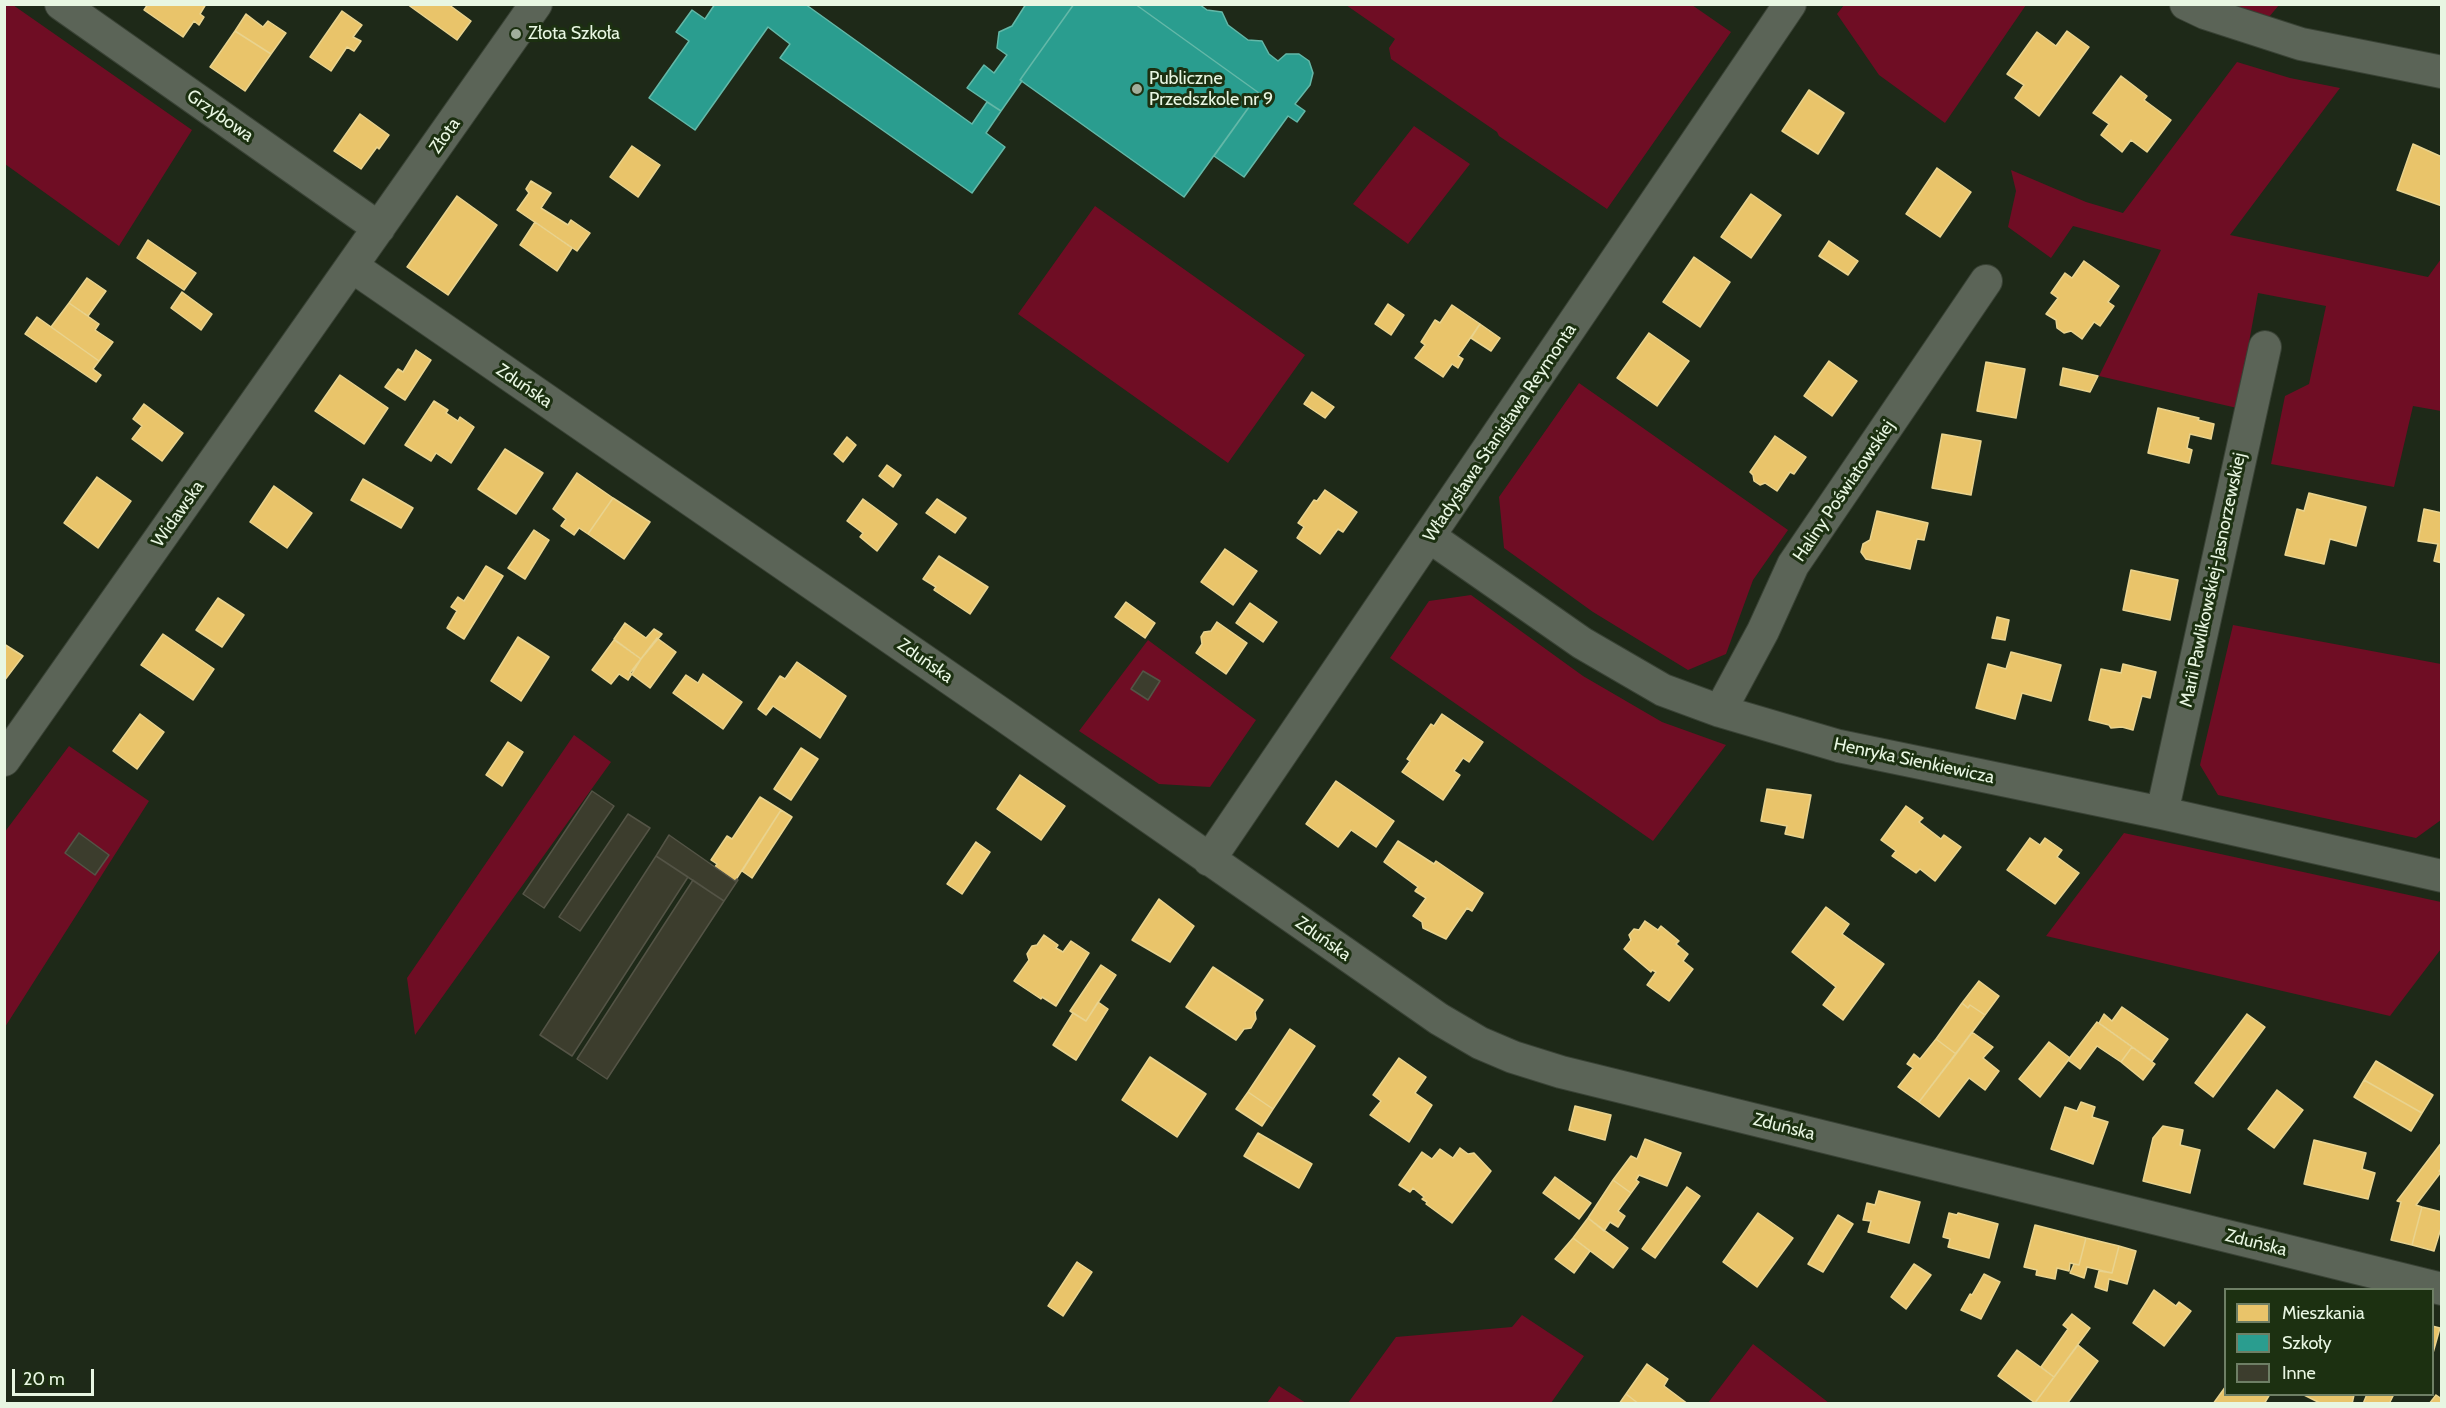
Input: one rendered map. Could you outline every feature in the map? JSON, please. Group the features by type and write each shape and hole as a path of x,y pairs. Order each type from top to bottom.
{"street":[{"name":"Grzybowa","path":"60,4 379,228"},
{"name":"Złota","path":"353,267 536,4"},
{"name":"Władysława Stanisława Reymonta","path":"1209,860 1790,4"},
{"path":"2186,4 2205,13 2301,44 2442,72"},
{"name":"Widawska","path":"4,760 353,267"},
{"name":"Zduńska","path":"353,267 1012,721 1439,1019 1480,1043 1561,1072 2442,1289"},
{"name":"Haliny Poświatowskiej","path":"1720,711 1763,631 1793,565 1986,281"},
{"name":"Marii Pawlikowskiej-Jasnorzewskiej","path":"2162,813 2265,347"},
{"name":"Henryka Sienkiewicza","path":"1430,537 1582,643 1663,690 1720,711 1839,746 2162,813 2442,876"}],"shaded area":[{"path":"5,4 13,5 192,130 119,246 5,164"},
{"path":"1346,5 1692,5 1731,32 1607,209 1391,59 1389,48 1395,39"},
{"path":"1844,5 2026,5 1945,123 1879,75 1837,14"},
{"path":"2232,5 2279,5 2269,17"},
{"path":"2237,62 2290,78 2340,88 2230,235 2428,277 2441,259 2441,411 2413,406 2394,487 2271,464 2285,396 2309,384 2326,306 2258,293 2237,408 2099,376 2161,250 2073,226 2051,258 2008,227 2016,191 2011,170 2086,202 2123,213"},
{"path":"1414,126 1470,164 1408,244 1353,204"},
{"path":"1095,206 1305,355 1228,463 1018,314"},
{"path":"1579,383 1788,530 1753,580 1726,654 1688,670 1593,612 1504,548 1499,497"},
{"path":"1471,595 1583,676 1662,722 1726,745 1653,841 1390,658 1429,601"},
{"path":"2233,625 2441,664 2441,820 2416,838 2218,795 2200,765"},
{"path":"1148,640 1256,720 1210,787 1159,784 1079,731"},
{"path":"574,735 611,762 415,1035 407,978"},
{"path":"69,746 149,801 5,1027 4,833"},
{"path":"2124,833 2441,902 2441,949 2390,1016 2046,936"},
{"path":"1522,1315 1584,1356 1551,1403 1348,1403 1396,1337 1512,1327"},
{"path":"1753,1344 1829,1403 1708,1403"},
{"path":"1279,1386 1306,1403 1267,1403"}],"building: Mieszkania":[{"path":"148,4 206,4 200,14 204,17 199,25 194,21 183,37 144,10"},
{"path":"407,4 448,4 471,21 457,40"},
{"path":"342,11 362,25 353,37 361,41 354,51 347,47 331,71 310,57"},
{"path":"246,14 263,27 268,21 286,33 271,54 235,31"},
{"path":"235,31 271,54 245,91 210,67"},
{"path":"2067,31 2089,47 2039,116 2015,98 2024,85 2007,74 2037,32 2056,46"},
{"path":"2121,76 2147,96 2144,100 2171,120 2147,152 2131,140 2122,152 2101,135 2109,124 2093,113"},
{"path":"1809,90 1844,113 1818,154 1782,131"},
{"path":"360,114 389,135 361,169 334,151"},
{"path":"2413,144 2442,157 2442,206 2397,190"},
{"path":"632,146 660,165 638,197 610,177"},
{"path":"1937,168 1971,192 1940,237 1906,214"},
{"path":"531,181 551,193 541,208 568,225 571,220 590,233 577,251 517,210 529,193 526,189"},
{"path":"1751,194 1781,215 1751,258 1721,237"},
{"path":"457,196 497,225 448,295 407,267"},
{"path":"535,222 572,248 557,271 520,245"},
{"path":"148,240 196,273 184,290 137,258"},
{"path":"1829,241 1858,261 1848,275 1819,256"},
{"path":"1694,257 1730,282 1700,327 1663,302"},
{"path":"2084,261 2119,286 2108,302 2114,306 2100,326 2094,322 2082,339 2071,331 2064,333 2057,328 2056,320 2046,314 2058,298 2051,293 2065,273 2072,278"},
{"path":"87,278 106,291 88,316 69,303"},
{"path":"182,292 212,314 201,330 171,308"},
{"path":"69,303 99,324 95,330 113,342 99,361 51,327"},
{"path":"1388,304 1404,315 1391,335 1375,324"},
{"path":"1452,305 1480,324 1458,356 1463,359 1458,368 1452,364 1443,377 1415,358 1425,345 1421,342 1435,320 1440,323"},
{"path":"37,317 99,361 93,369 101,375 96,382 25,334"},
{"path":"1480,324 1500,338 1491,351 1471,338"},
{"path":"1649,333 1689,361 1657,406 1617,378"},
{"path":"416,350 431,360 405,400 385,387 398,369 403,372"},
{"path":"1829,361 1857,381 1832,416 1804,396"},
{"path":"1986,362 2025,369 2016,418 1977,411"},
{"path":"2063,368 2098,376 2090,392 2060,385"},
{"path":"340,375 388,408 364,444 315,411"},
{"path":"1312,392 1334,407 1325,418 1304,404"},
{"path":"434,401 448,410 446,413 458,421 460,417 474,427 451,463 436,453 431,461 405,445"},
{"path":"144,404 183,433 162,461 132,439 142,426 133,419"},
{"path":"2158,408 2214,424 2211,439 2190,434 2187,448 2192,450 2189,463 2148,453"},
{"path":"1942,434 1981,441 1971,495 1932,488"},
{"path":"1775,436 1806,457 1794,474 1790,472 1777,491 1765,483 1760,485 1754,481 1750,472"},
{"path":"847,437 856,445 843,462 834,454"},
{"path":"505,449 543,473 516,514 478,489"},
{"path":"887,465 901,475 893,487 879,476"},
{"path":"577,473 613,498 588,534 579,528 574,535 561,526 566,519 553,509"},
{"path":"97,477 131,501 98,548 64,523"},
{"path":"363,479 413,508 401,528 351,500"},
{"path":"274,486 312,513 287,548 250,522"},
{"path":"1325,490 1357,512 1343,532 1338,529 1320,554 1297,538 1304,527 1298,523 1314,500 1317,501"},
{"path":"2309,493 2366,507 2356,546 2330,539 2324,564 2285,555 2297,509 2304,511"},
{"path":"613,498 650,522 624,559 588,534"},
{"path":"863,499 897,524 877,551 860,537 863,533 847,521"},
{"path":"937,499 966,518 955,533 926,513"},
{"path":"2424,509 2442,513 2442,563 2434,561 2438,544 2418,541"},
{"path":"1877,511 1928,523 1924,540 1917,539 1910,569 1866,559 1861,552 1863,544 1870,540"},
{"path":"534,530 549,540 525,579 508,568"},
{"path":"1225,549 1257,571 1233,605 1201,582"},
{"path":"939,556 988,587 970,614 934,590 936,587 923,579"},
{"path":"486,566 503,576 464,639 447,628 457,611 451,607 458,597 464,601"},
{"path":"2131,570 2178,580 2170,620 2123,610"},
{"path":"218,598 244,615 222,647 196,630"},
{"path":"1126,602 1155,623 1145,638 1115,617"},
{"path":"1250,603 1277,622 1263,642 1236,623"},
{"path":"1997,617 2009,620 2005,640 1992,638"},
{"path":"1217,622 1247,643 1226,674 1196,653 1202,644 1201,637 1204,632 1211,631"},
{"path":"625,623 646,638 654,629 662,634 641,659 614,639"},
{"path":"163,634 214,669 193,700 141,665"},
{"path":"518,637 549,657 521,701 491,681"},
{"path":"657,638 676,652 650,688 630,673"},
{"path":"614,640 641,659 628,680 619,674 611,684 592,670"},
{"path":"4,644 23,656 4,681"},
{"path":"2011,652 2061,665 2051,701 2022,693 2015,719 1976,708 1988,664 2006,669"},
{"path":"797,662 846,696 820,738 773,706 766,715 758,709 780,676 785,679"},
{"path":"2123,664 2156,672 2150,698 2142,696 2133,730 2122,727 2111,728 2109,725 2089,720 2101,669 2121,673"},
{"path":"703,674 742,702 723,729 673,693 686,675 698,683"},
{"path":"140,714 164,732 137,769 113,751"},
{"path":"1442,714 1483,742 1469,762 1463,758 1454,771 1460,775 1443,800 1402,772 1410,761 1407,759 1431,724 1434,726"},
{"path":"508,742 523,752 502,786 486,775"},
{"path":"801,748 818,759 791,800 774,789"},
{"path":"1020,775 1065,806 1041,840 997,809"},
{"path":"1336,781 1394,821 1376,847 1351,830 1338,847 1306,824"},
{"path":"1767,789 1811,795 1803,838 1785,834 1787,826 1761,821"},
{"path":"760,797 781,810 735,881 715,867 717,864 711,860 727,836 732,839"},
{"path":"1906,806 1923,818 1919,822 1941,839 1944,835 1961,847 1935,881 1920,869 1916,873 1892,856 1896,851 1881,840"},
{"path":"781,810 792,817 752,878 742,871"},
{"path":"2030,838 2040,845 2045,838 2062,850 2057,857 2079,873 2055,904 2007,870"},
{"path":"1398,841 1434,864 1436,861 1483,893 1472,911 1467,908 1446,939 1423,928 1422,922 1413,916 1426,898 1415,891 1418,887 1384,862"},
{"path":"976,842 990,852 962,894 947,884"},
{"path":"1159,899 1194,926 1170,962 1132,940"},
{"path":"1826,907 1849,924 1842,934 1884,964 1843,1020 1823,1005 1836,987 1792,952"},
{"path":"1645,921 1658,930 1661,926 1679,941 1676,944 1688,954 1683,961 1693,969 1669,1001 1647,985 1656,972 1652,970 1651,972 1624,949 1631,940 1629,935 1634,929 1639,930"},
{"path":"1044,935 1058,945 1056,948 1063,952 1071,941 1089,953 1056,1006 1014,981 1029,960 1027,954 1032,946 1037,945"},
{"path":"1101,965 1116,975 1086,1021 1070,1011"},
{"path":"1213,967 1263,1000 1255,1012 1256,1019 1251,1028 1244,1029 1236,1040 1186,1007"},
{"path":"1979,981 1999,996 1985,1015 1970,1005 1968,1008 1962,1003"},
{"path":"1098,1002 1108,1009 1076,1060 1053,1045 1073,1013 1086,1021"},
{"path":"1962,1003 1968,1008 1970,1005 1985,1015 1956,1054 1936,1039"},
{"path":"2122,1007 2168,1039 2152,1061 2099,1023 2104,1014 2112,1021"},
{"path":"2247,1014 2265,1027 2213,1097 2195,1083"},
{"path":"2097,1022 2132,1047 2121,1062 2097,1046 2080,1069 2068,1060"},
{"path":"1290,1029 1315,1046 1273,1109 1248,1092"},
{"path":"1972,1032 1993,1047 1983,1058 1999,1071 1985,1090 1969,1078 1939,1117 1919,1102"},
{"path":"1936,1039 1956,1054 1919,1102 1898,1087 1913,1068 1907,1064 1914,1054 1920,1059"},
{"path":"2049,1042 2070,1058 2040,1097 2019,1079"},
{"path":"2132,1047 2155,1064 2143,1080 2121,1062"},
{"path":"1150,1057 1206,1094 1177,1137 1122,1100"},
{"path":"1399,1058 1426,1077 1415,1093 1432,1105 1409,1142 1370,1115 1381,1101 1373,1095"},
{"path":"2376,1061 2433,1095 2422,1113 2364,1080"},
{"path":"2364,1080 2422,1113 2411,1131 2354,1097"},
{"path":"2277,1090 2303,1110 2274,1148 2248,1129"},
{"path":"1248,1092 1273,1109 1262,1126 1236,1109"},
{"path":"2081,1102 2095,1107 2092,1117 2108,1122 2093,1164 2051,1149 2065,1107 2077,1111"},
{"path":"1575,1106 1611,1115 1605,1140 1569,1130"},
{"path":"2163,1126 2183,1130 2180,1145 2200,1150 2190,1193 2143,1181 2153,1138"},
{"path":"1258,1133 1312,1164 1299,1188 1244,1156"},
{"path":"1645,1139 1681,1153 1667,1186 1639,1175 1636,1180 1639,1182 1631,1193 1613,1180 1631,1156 1637,1159"},
{"path":"2314,1140 2366,1153 2362,1169 2375,1173 2368,1199 2304,1184"},
{"path":"2442,1142 2442,1168 2439,1171 2441,1172 2416,1205 2422,1207 2412,1245 2391,1240 2401,1202 2397,1201"},
{"path":"1460,1148 1468,1154 1474,1153 1491,1171 1452,1223 1426,1204 1427,1202 1422,1199 1424,1197 1413,1188 1410,1192 1399,1185 1422,1152 1432,1159 1440,1149 1453,1158"},
{"path":"1555,1177 1591,1203 1579,1219 1543,1193"},
{"path":"1613,1180 1631,1193 1618,1211 1625,1216 1618,1227 1610,1222 1604,1231 1588,1218"},
{"path":"1687,1187 1700,1196 1655,1258 1642,1249"},
{"path":"1879,1191 1920,1202 1909,1243 1868,1232 1871,1221 1863,1220 1867,1203 1875,1205"},
{"path":"2422,1207 2442,1212 2442,1225 2434,1251 2412,1245"},
{"path":"1758,1213 1793,1238 1757,1287 1723,1262"},
{"path":"1949,1213 1957,1215 1958,1213 1998,1224 1989,1258 1948,1247 1950,1239 1943,1237"},
{"path":"1838,1215 1853,1224 1823,1272 1808,1264"},
{"path":"1588,1218 1628,1248 1613,1268 1573,1238"},
{"path":"2035,1225 2086,1238 2079,1265 2070,1263 2069,1271 2057,1268 2055,1279 2036,1275 2037,1270 2024,1267"},
{"path":"1573,1238 1590,1251 1574,1273 1555,1259"},
{"path":"2086,1238 2119,1246 2112,1273 2087,1267 2084,1278 2070,1273 2074,1264 2079,1265"},
{"path":"2119,1246 2136,1251 2127,1284 2109,1279 2107,1291 2095,1287 2099,1271 2112,1273"},
{"path":"1077,1262 1092,1272 1063,1316 1048,1306"},
{"path":"1914,1264 1931,1275 1906,1309 1891,1297"},
{"path":"1984,1274 2000,1282 1981,1319 1961,1310"},
{"path":"2154,1290 2176,1306 2179,1302 2191,1311 2164,1346 2133,1323"},
{"path":"2072,1314 2090,1328 2054,1377 2041,1367 2068,1329 2063,1325"},
{"path":"2434,1326 2440,1328 2434,1349"},
{"path":"2078,1345 2098,1361 2067,1404 2034,1404"},
{"path":"2017,1350 2054,1377 2035,1403 1998,1376"},
{"path":"1647,1364 1668,1379 1664,1386 1688,1404 1639,1404 1626,1394"},
{"path":"2224,1389 2224,1396 2269,1396 2264,1404 2213,1404"},
{"path":"1626,1394 1639,1404 1619,1404"},
{"path":"2436,1395 2442,1399 2442,1404 2429,1404"},
{"path":"2306,1396 2354,1396 2352,1404 2322,1404"},
{"path":"2366,1396 2393,1396 2389,1404 2363,1404"}],"building: Szkoły":[{"path":"715,4 805,4 972,124 987,102 1001,111 986,133 1005,147 972,193 780,58 790,44 768,27 695,130 649,98 689,41 676,32 692,10 705,19"},
{"path":"1026,4 1074,4 1001,111 967,88 984,65 994,73 1007,55 997,48 999,32 1012,26"},
{"path":"1074,4 1135,4 1259,93 1184,197 1020,80"},
{"path":"1135,4 1199,4 1207,10 1222,12 1228,25 1248,40 1262,41 1269,54 1278,61 1286,54 1299,54 1309,61 1313,73 1310,85 1295,104 1305,111 1297,122 1288,116 1244,177 1214,156 1259,93"}],"building: Inne":[{"path":"1143,671 1160,681 1148,700 1131,689"},
{"path":"592,791 614,806 544,908 523,894"},
{"path":"628,814 650,828 580,931 559,917"},
{"path":"79,833 109,855 95,875 65,853"},
{"path":"669,835 735,881 738,880 724,901 656,856"},
{"path":"656,856 688,877 572,1056 540,1035"},
{"path":"693,880 724,901 607,1079 577,1059"}],"place":[{"name":"Złota Szkoła","path":"516,34"},
{"name":"Publiczne Przedszkole nr 9","path":"1137,89"}]}
